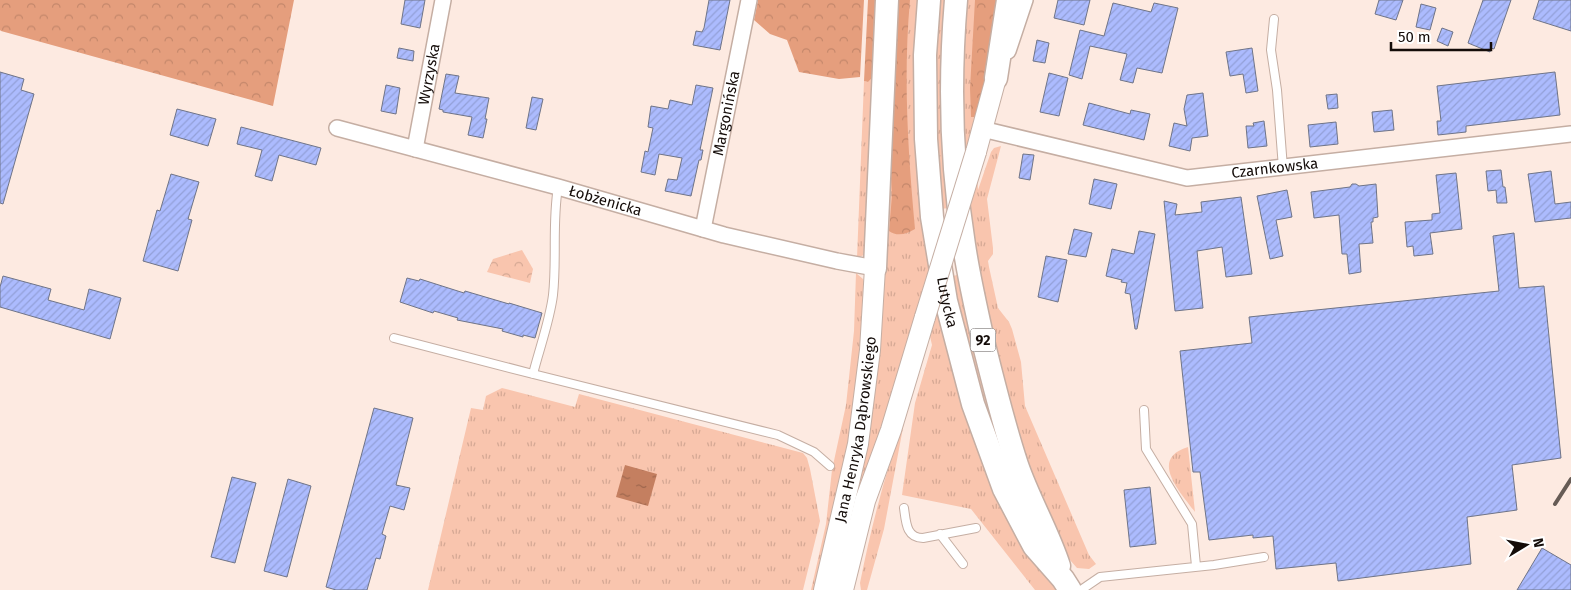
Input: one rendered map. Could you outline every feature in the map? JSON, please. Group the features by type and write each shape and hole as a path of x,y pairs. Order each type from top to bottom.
{"main road":[{"path":"876,268 887,0"},
{"name":"Lutycka","path":"929,0 925,55 926,147 932,217 946,300 973,404 995,468 1010,504 1034,546 1072,586"},
{"name":"Lutycka","path":"956,0 952,66 953,135 959,213 969,275 993,380 1011,444 1025,486 1052,548 1072,586"},
{"path":"996,78 1008,0"},
{"name":"Jana Henryka Dąbrowskiego","path":"848,587 850,564 865,501 891,430 926,317 976,152 996,78"},
{"name":"Jana Henryka Dąbrowskiego","path":"824,590 858,444 870,350 876,268"}],"street":[{"name":"Wyrzyska","path":"414,148 443,0"},
{"name":"Margonińska","path":"703,229 749,0"},
{"path":"996,78 1025,0"},
{"name":"Łobżenicka","path":"336,128 558,187 724,235 876,268"},
{"name":"Czarnkowska","path":"982,129 1187,178 1571,134"}],"lane":[{"path":"1274,19 1271,50 1277,90 1283,168"},
{"path":"533,374 553,296 556,244 555,207 558,187"},
{"path":"394,338 778,435 814,452 830,466"},
{"path":"1144,410 1146,449 1192,524 1196,566"},
{"path":"904,508 908,528 913,536 919,538 976,528"},
{"path":"940,534 963,564"},
{"path":"1072,586 1100,577 1264,557"}],"green space":[{"path":"0,0 294,0 273,106 1,31"},
{"path":"758,0 864,0 860,77 839,79 799,72 787,40 770,34 754,20"},
{"path":"868,0 879,0 874,76 868,82 864,81"},
{"path":"894,0 921,0 931,266 1043,571 1057,590 1035,590 971,509 902,495 915,403 932,345 922,302 836,590 858,484"},
{"path":"896,0 910,0 907,114 915,229 899,234 889,231 892,195 890,162 896,71 894,53"},
{"path":"937,0 948,0 950,208 939,209 935,166"},
{"path":"965,0 1000,0 989,68 974,122 978,190 991,152 994,148 1001,146 987,199 993,248 993,254 988,261 998,308 1012,329 1021,362 1025,406 1089,555 1096,564 1089,569 1077,568 1070,560 1052,525 1015,431 976,271 962,143"},
{"path":"975,0 1000,0 989,68 975,117 971,117 970,88"},
{"path":"874,76 867,251 864,255 857,258 864,81 868,82"},
{"path":"522,250 533,269 530,283 487,272 493,259"},
{"path":"856,273 863,279 867,288 851,439 817,590 811,590 826,524 832,470 846,405 854,331"},
{"path":"961,274 1007,460 992,440 949,277"},
{"path":"502,388 575,407 579,394 803,453 807,458 810,469 820,521 803,590 428,590 471,408 483,410 486,396"},
{"path":"905,417 884,529 867,590 861,590 860,583 874,520 885,478"},
{"path":"1188,447 1195,512 1176,486 1169,468 1170,460 1176,452"}],"water":[{"path":"625,465 657,474 648,506 616,497"}],"building":[{"path":"405,0 425,0 420,28 401,24"},
{"path":"709,0 730,0 720,50 693,45 696,31 702,32 704,28"},
{"path":"1058,0 1090,0 1084,25 1054,18"},
{"path":"1379,0 1403,0 1396,20 1375,14"},
{"path":"1483,0 1511,0 1494,49 1491,48 1490,52 1468,43"},
{"path":"1539,0 1571,0 1571,31 1533,19"},
{"path":"1113,3 1151,12 1154,3 1178,8 1162,73 1137,68 1133,83 1120,80 1127,54 1090,46 1082,79 1069,75 1080,30 1104,36"},
{"path":"1421,4 1436,8 1430,30 1416,27"},
{"path":"1442,28 1453,32 1448,46 1437,41"},
{"path":"1037,40 1049,43 1045,63 1033,61"},
{"path":"399,48 414,51 413,61 397,58"},
{"path":"1252,48 1258,91 1246,93 1243,74 1230,76 1226,52"},
{"path":"0,72 24,79 21,90 34,94 3,204 0,203"},
{"path":"1555,72 1560,115 1466,126 1466,132 1438,135 1437,121 1441,121 1437,86"},
{"path":"1049,73 1068,78 1059,116 1040,112"},
{"path":"446,74 459,76 455,93 489,98 483,138 468,135 472,117 443,112 443,110 439,109"},
{"path":"386,85 400,88 396,114 381,111"},
{"path":"696,85 713,88 700,150 703,150 701,160 699,160 691,196 665,191 668,179 677,180 682,158 659,154 655,175 641,172 645,151 648,152 653,128 648,127 651,106 668,109 670,100 692,105"},
{"path":"1203,93 1208,136 1192,138 1190,151 1169,146 1174,123 1187,126 1184,109 1187,95"},
{"path":"1337,94 1338,108 1328,109 1326,95"},
{"path":"532,97 543,99 536,130 526,128"},
{"path":"1089,103 1130,114 1131,110 1150,114 1144,140 1083,125"},
{"path":"177,109 216,119 208,146 170,135"},
{"path":"1392,110 1394,130 1374,132 1372,112"},
{"path":"1264,121 1267,146 1248,148 1246,126 1254,126 1253,123"},
{"path":"1336,122 1338,144 1310,147 1308,125"},
{"path":"241,127 321,148 316,165 279,155 272,181 255,176 262,150 237,144"},
{"path":"1023,154 1034,155 1030,180 1019,178"},
{"path":"1501,170 1507,203 1497,203 1496,190 1488,191 1486,171"},
{"path":"1551,171 1555,204 1571,202 1571,218 1535,222 1528,174"},
{"path":"1456,173 1462,229 1430,233 1433,254 1414,256 1413,246 1407,247 1405,222 1432,220 1432,214 1440,213 1436,175"},
{"path":"171,174 199,182 188,219 192,220 178,271 143,261 157,210 160,211"},
{"path":"1094,179 1117,184 1111,209 1089,204"},
{"path":"1352,184 1359,186 1376,184 1378,217 1373,218 1373,222 1371,222 1373,243 1359,244 1361,272 1349,274 1347,254 1342,254 1339,215 1314,218 1311,192 1350,187"},
{"path":"1287,190 1292,217 1276,220 1283,256 1270,259 1257,196"},
{"path":"1241,197 1252,274 1226,277 1222,247 1197,251 1203,308 1175,311 1164,201 1177,204 1175,215 1202,212 1201,202"},
{"path":"1074,229 1092,233 1086,257 1068,254"},
{"path":"1139,231 1155,234 1137,329 1135,329 1130,294 1125,293 1127,283 1106,276 1112,249 1134,254"},
{"path":"1514,233 1519,288 1544,286 1561,458 1512,465 1517,510 1467,517 1471,564 1338,581 1336,563 1276,569 1273,536 1253,538 1253,535 1209,540 1200,472 1193,472 1180,351 1252,343 1249,317 1499,291 1493,236"},
{"path":"1046,256 1067,260 1058,302 1038,297"},
{"path":"3,276 51,289 48,300 84,310 89,289 121,298 110,339 0,307 0,287"},
{"path":"407,278 419,281 420,279 464,293 465,291 542,313 535,338 523,335 523,337 502,331 503,329 457,320 458,318 434,311 433,313 400,302"},
{"path":"374,408 413,418 396,485 410,488 404,510 390,506 382,534 386,536 380,559 376,558 367,590 336,590 326,587"},
{"path":"232,477 256,483 235,563 211,557"},
{"path":"288,479 311,486 287,577 264,571"},
{"path":"1150,487 1156,544 1130,547 1124,490"},
{"path":"1542,548 1571,565 1571,590 1517,590"}],"railway":[{"path":"1555,504 1571,479"}]}
